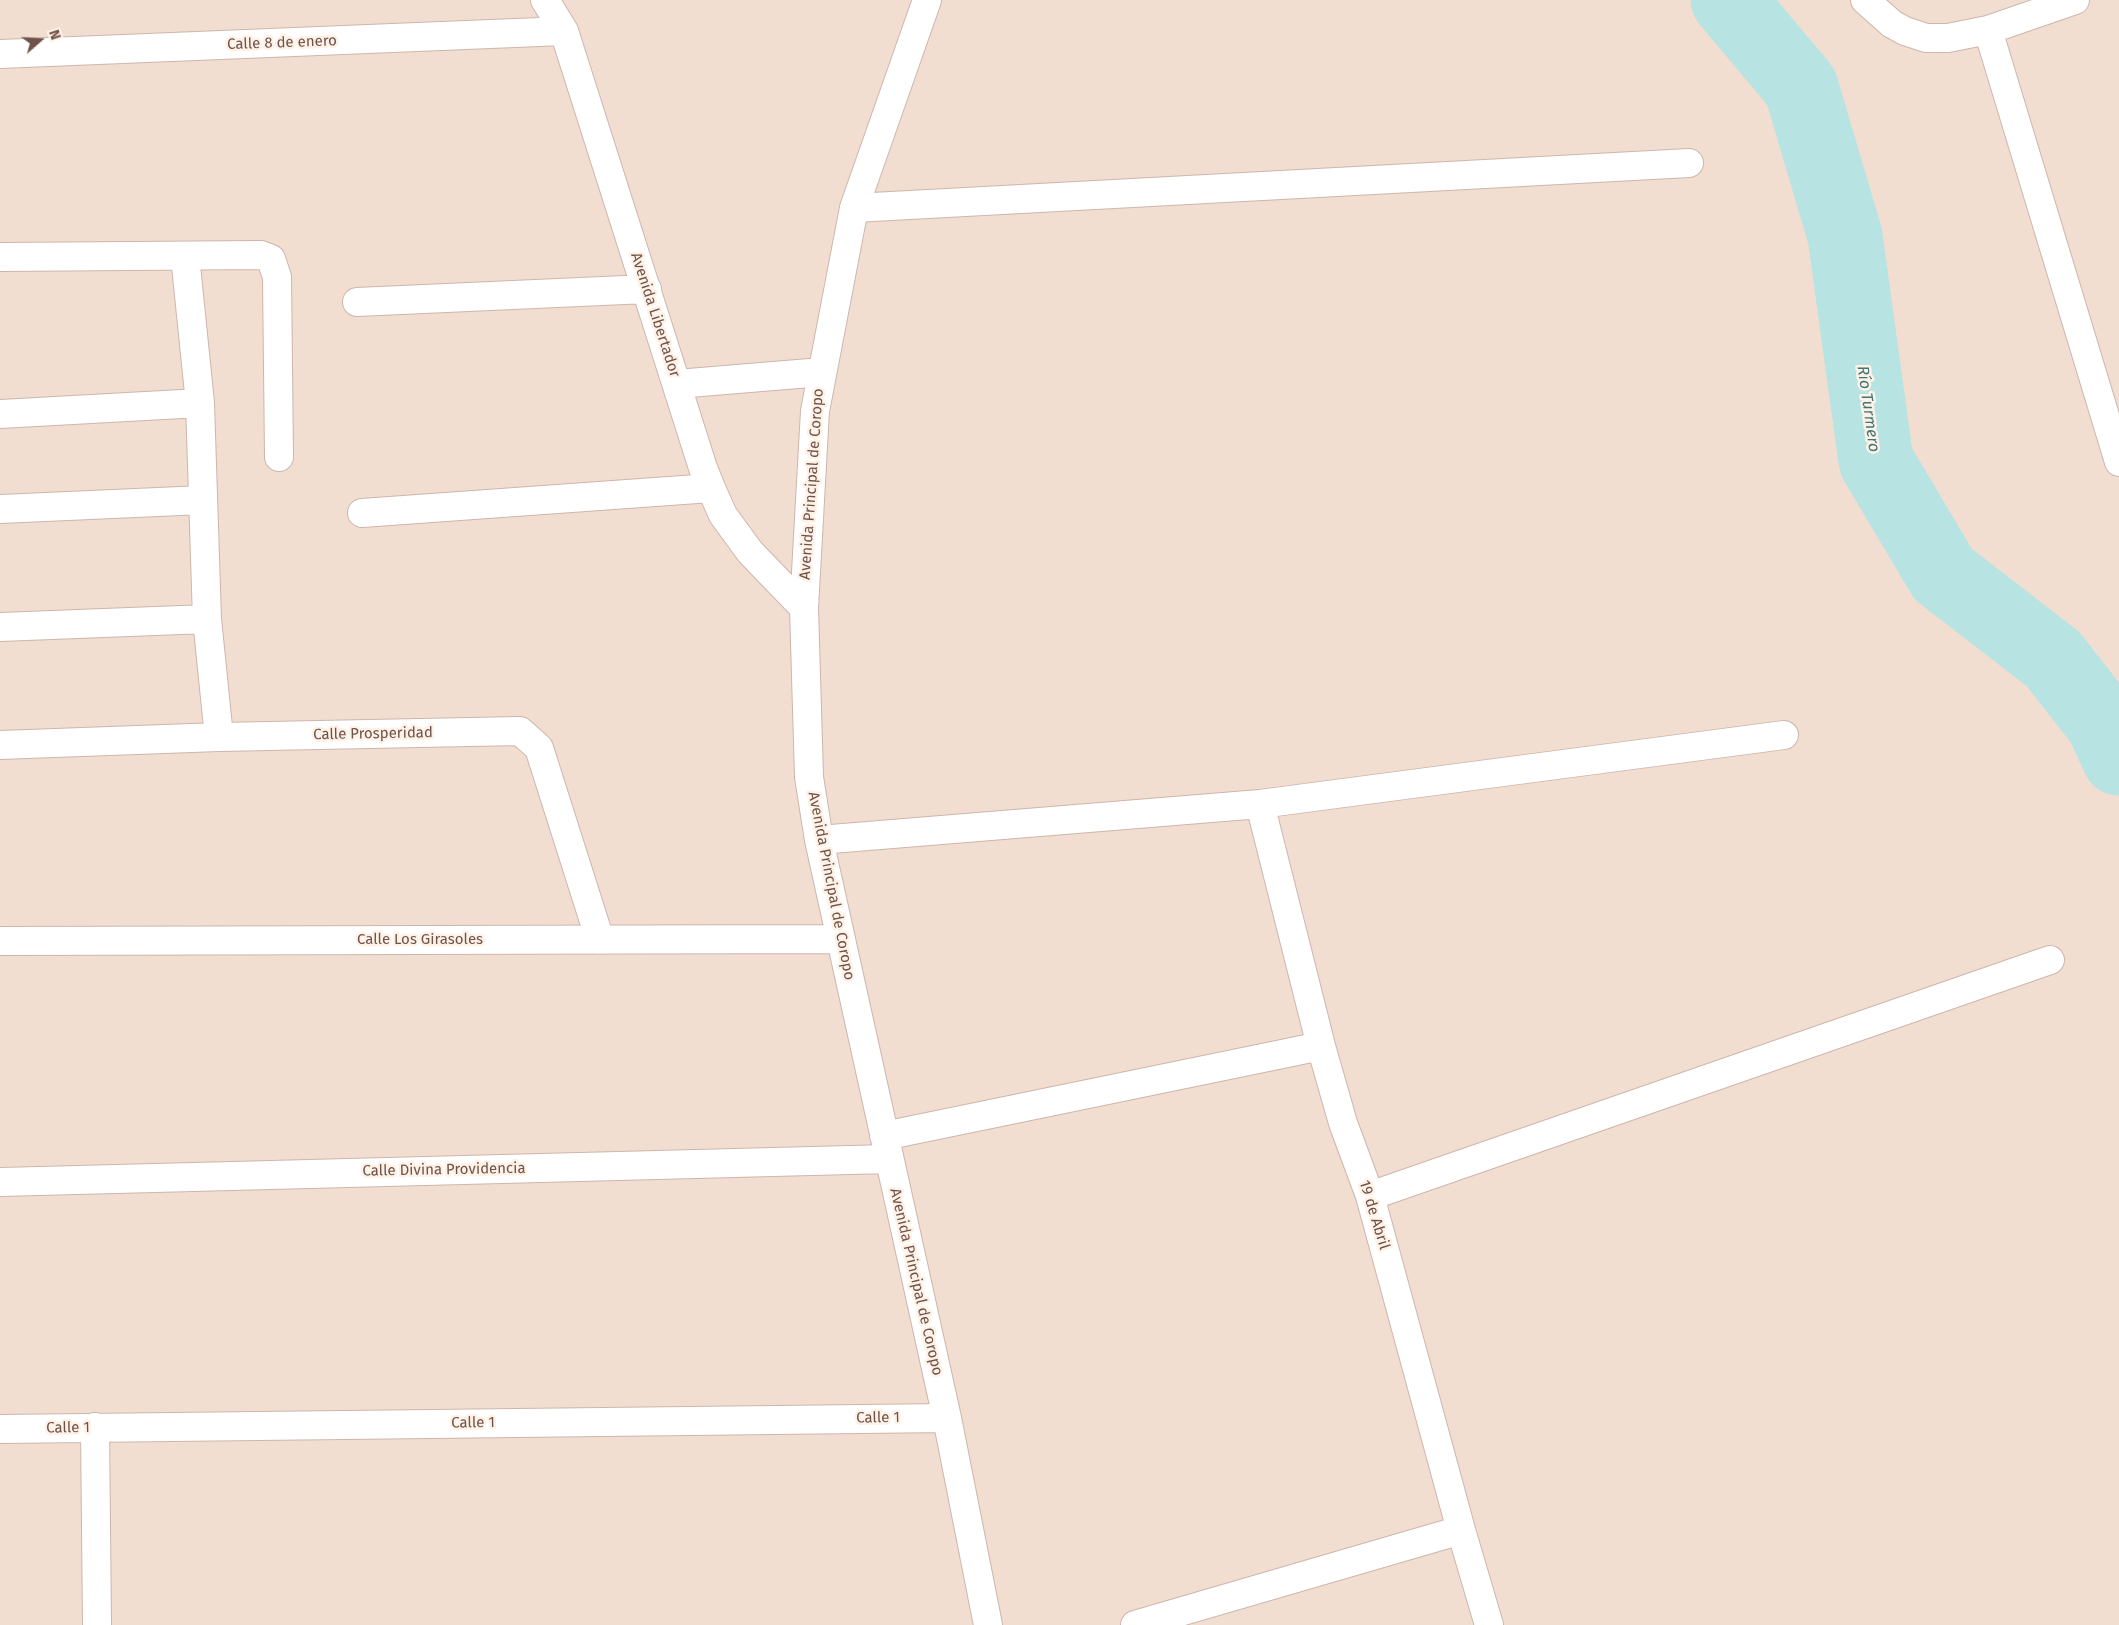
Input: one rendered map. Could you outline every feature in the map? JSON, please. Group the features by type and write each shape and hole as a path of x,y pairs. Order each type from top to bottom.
{"street":[{"name":"Avenida Libertador","path":"545,0 564,32 711,488 723,515 750,552 804,608"},
{"name":"Avenida Principal de Coropo","path":"927,0 854,208 815,411 804,608 809,777 819,840 947,1418 988,1625"},
{"path":"1865,0 1892,24 1905,31 1926,38 1948,38 1988,30 2075,0"},
{"path":"1988,30 2119,462"},
{"name":"Calle 8 de enero","path":"0,54 564,32"},
{"path":"854,208 1689,163"},
{"path":"0,257 261,255 271,259 276,268 279,457"},
{"path":"185,256 200,403 207,619 219,738"},
{"path":"356,302 647,289"},
{"path":"677,384 822,372"},
{"path":"0,414 200,403"},
{"path":"362,513 711,488"},
{"path":"0,509 203,500"},
{"path":"0,627 207,619"},
{"name":"Calle Prosperidad","path":"0,745 520,731 539,748 600,940"},
{"path":"819,840 1260,804 1784,735"},
{"name":"19 de Abril","path":"1260,804 1321,1046 1343,1123 1370,1196 1461,1530 1489,1625"},
{"name":"Calle Los Girasoles","path":"0,942 840,939"},
{"path":"1370,1196 2050,960"},
{"name":"Calle Divina Providencia","path":"0,1182 886,1148 1321,1046"},
{"name":"Calle 1","path":"0,1428 947,1418"},
{"path":"94,1428 97,1625"},
{"path":"1134,1625 1461,1530"}],"shaded area":[{"path":"0,0 2119,0 2119,1625 0,1625"}],"waterway":[{"name":"Río Turmero","path":"1728,0 1801,87 1845,236 1876,461 1943,574 2053,659 2103,723 2119,758"}]}
